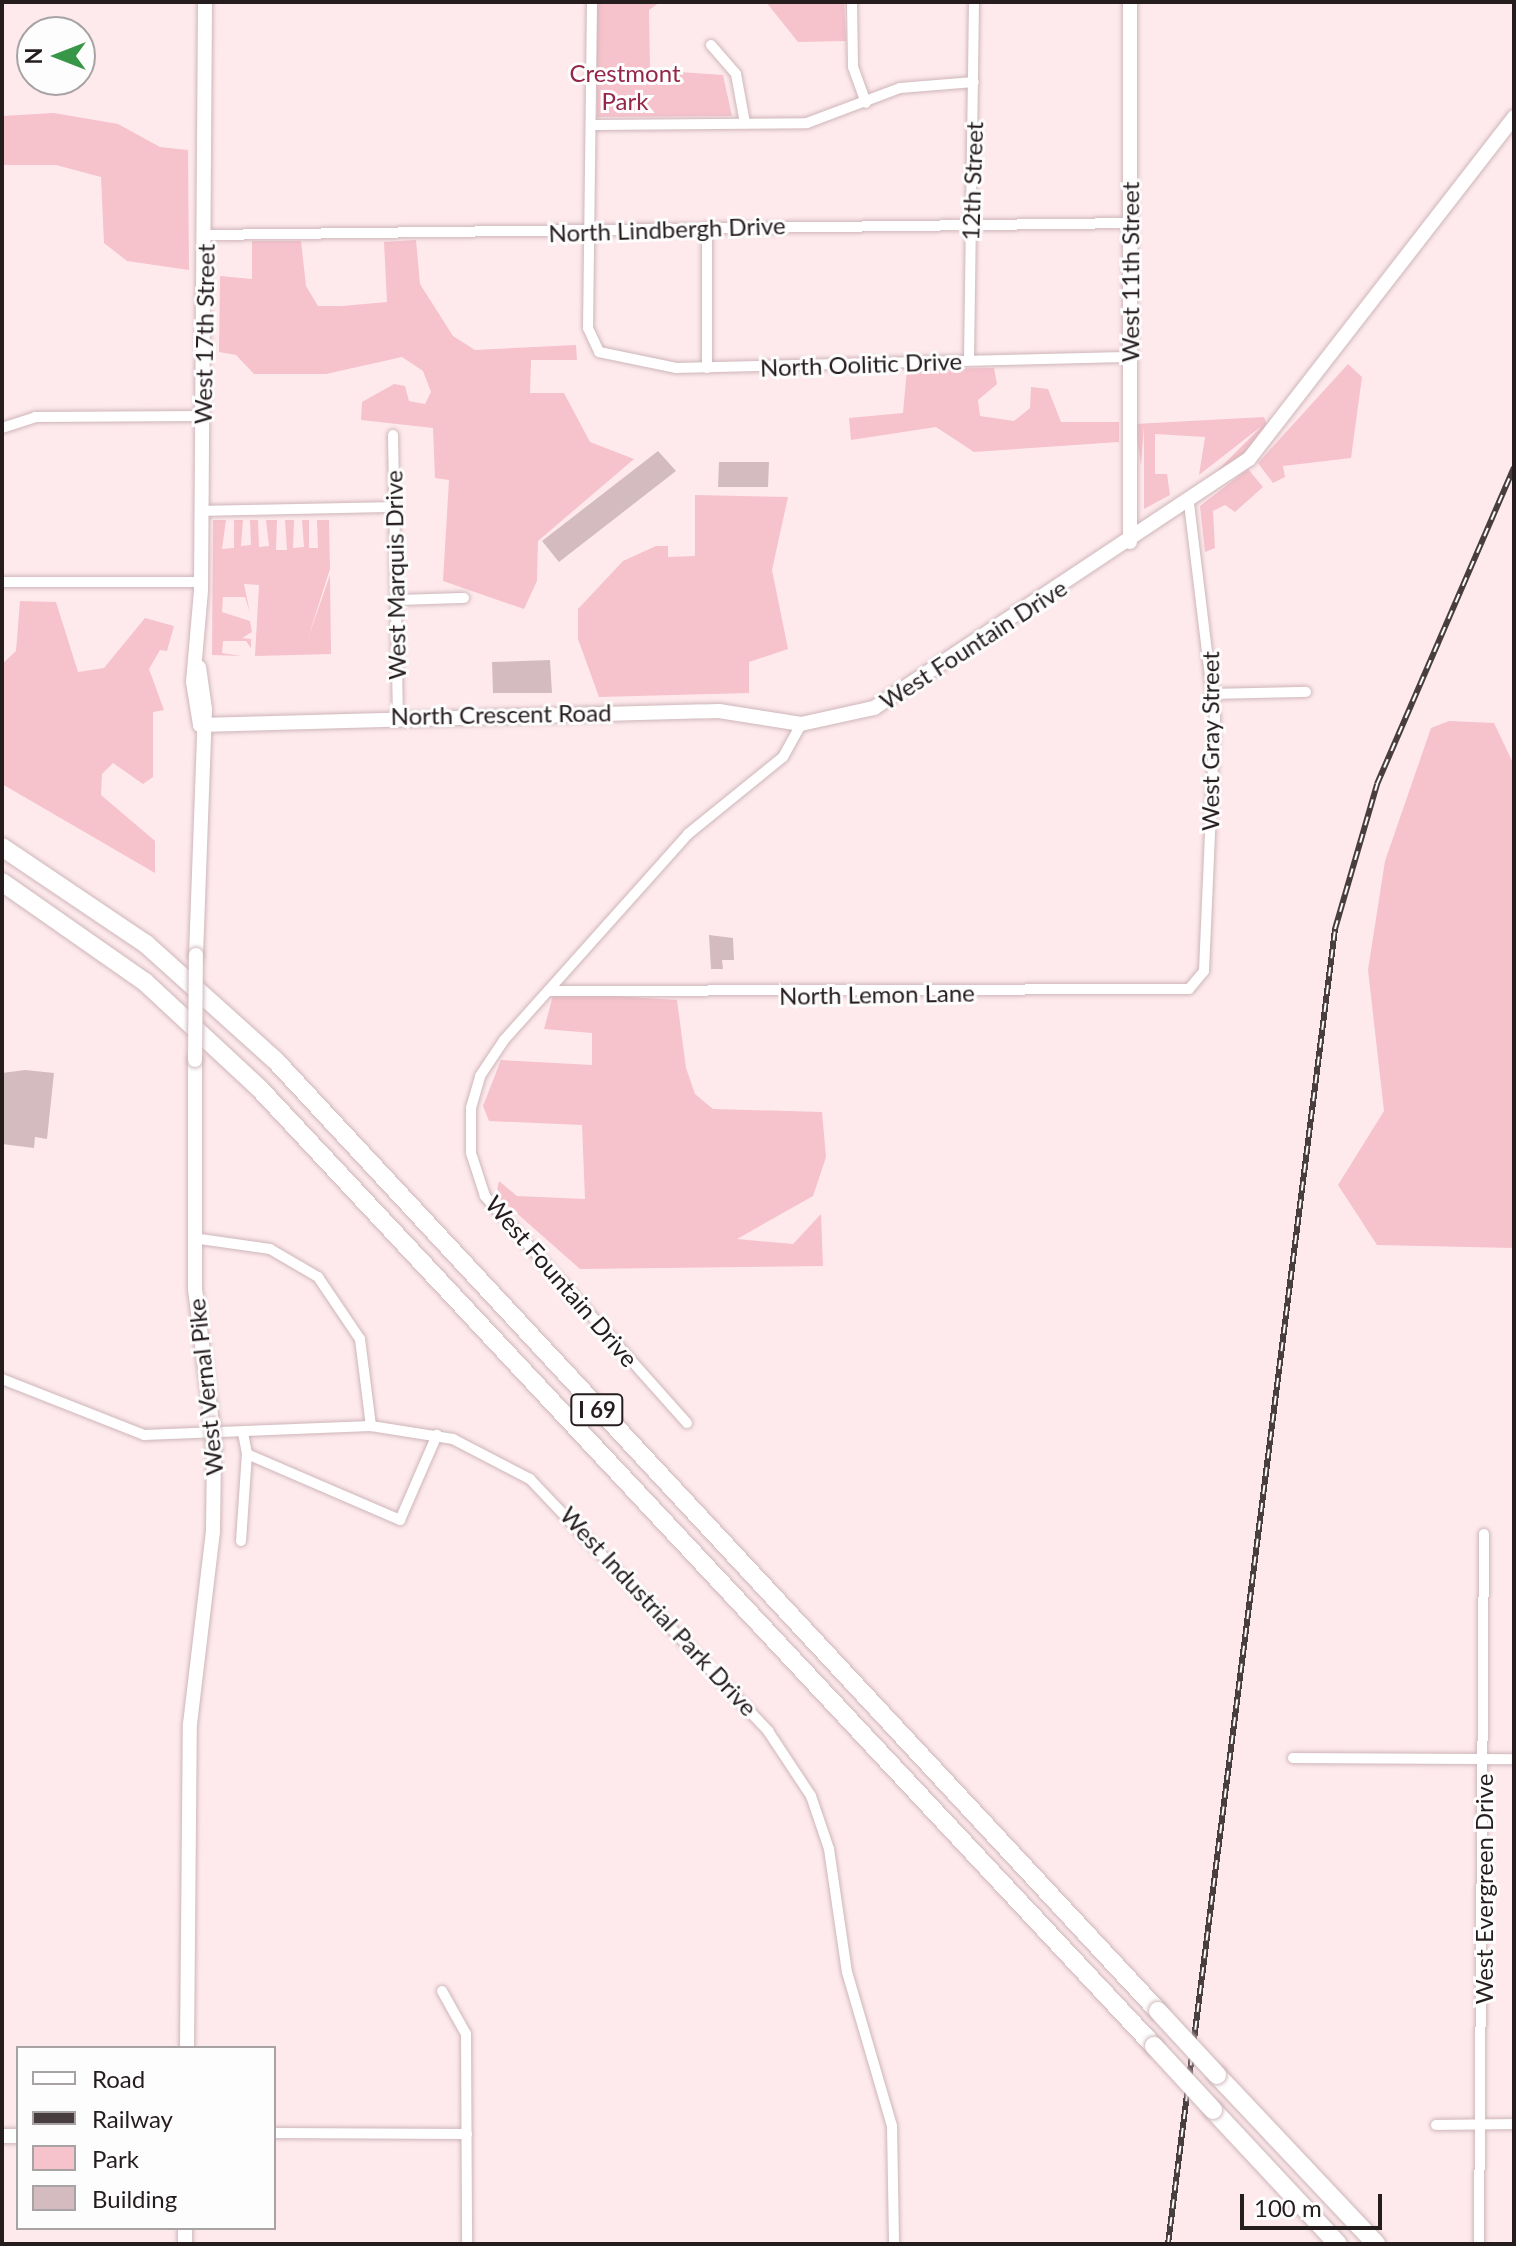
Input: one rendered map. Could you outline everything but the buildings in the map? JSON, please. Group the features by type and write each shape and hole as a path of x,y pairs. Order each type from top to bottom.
{"highway":[{"name":"I 69","path":"2,847 146,944 275,1060 1376,2244"},
{"name":"I 69","path":"2,882 145,982 259,1088 1338,2244"}],"street":[{"name":"West 17th Street","path":"200,725 205,698 199,667 205,2"},
{"path":"591,229 594,125 592,2"},
{"path":"852,2 853,67 866,103"},
{"name":"12th Street","path":"969,360 974,2"},
{"name":"West 11th Street","path":"1130,2 1130,542"},
{"path":"711,45 736,74 745,123"},
{"path":"594,125 807,123 900,88 974,82"},
{"name":"West Fountain Drive","path":"687,1423 493,1208 475,1170 470,1117 480,1076 549,991 688,834 775,765 801,724 882,704 1189,504 1262,447 1514,117"},
{"name":"North Lindbergh Drive","path":"205,235 1130,223"},
{"path":"707,227 707,368"},
{"name":"North Oolitic Drive","path":"591,229 588,328 595,348 624,362 707,368 1130,357"},
{"path":"2,427 35,417 203,416"},
{"name":"West Marquis Drive","path":"393,435 398,715"},
{"name":"West Gray Street","path":"1189,504 1215,694 1202,979"},
{"path":"202,511 394,507"},
{"path":"2,582 201,582"},
{"path":"396,600 464,598"},
{"path":"1215,694 1306,692"},
{"name":"North Crescent Road","path":"200,725 398,715 730,711 801,724"},
{"name":"West Vernal Pike","path":"187,2046 190,1724 213,1532 214,1447 193,1238 200,725"},
{"name":"North Lemon Lane","path":"549,991 1050,993 1189,989 1202,979"},
{"path":"193,1238 280,1252 330,1290 365,1357 371,1426"},
{"name":"West Industrial Park Drive","path":"2,1379 132,1432 243,1433 371,1426 437,1435 488,1452 561,1504 746,1702 811,1796 833,1866 853,2001 892,2126 894,2244"},
{"path":"241,1541 247,1454 243,1433"},
{"path":"247,1454 400,1520 437,1435"},
{"name":"West Evergreen Drive","path":"1479,2244 1484,2124 1484,1534"},
{"path":"1293,1758 1514,1759"},
{"path":"442,1991 466,2034 467,2244"},
{"path":"1436,2125 1514,2124"},
{"path":"276,2133 467,2134"}],"green space":[{"name":"Crestmont Park","path":"596,2 660,2 649,10 650,70 723,75 732,116 597,117"},
{"path":"766,2 844,2 846,41 798,42"},
{"path":"54,113 118,124 160,147 188,150 189,270 127,261 104,243 101,177 56,165 2,165 2,116"},
{"path":"416,240 420,284 453,336 475,350 576,345 577,360 531,360 530,393 564,393 590,442 634,459 538,541 537,581 524,609 443,581 449,480 435,478 433,428 361,420 362,402 394,384 405,386 409,401 425,404 431,392 423,371 402,357 326,374 254,374 236,355 219,352 220,276 252,279 252,241 301,241 306,286 318,306 342,306 387,302 384,242"},
{"path":"1348,364 1362,377 1351,458 1283,466 1285,477 1273,483 1258,463"},
{"path":"994,368 997,384 978,400 980,416 1014,421 1030,408 1031,387 1048,389 1061,422 1119,422 1119,442 974,452 936,427 851,440 849,418 903,413 907,369"},
{"path":"1264,417 1268,428 1254,447 1205,483 1263,425 1199,475 1205,437 1155,434 1155,474 1167,474 1170,495 1144,509 1144,426 1141,466 1135,424"},
{"path":"1248,469 1263,487 1235,512 1225,505 1213,511 1215,548 1205,552 1200,506"},
{"path":"695,495 788,497 772,570 788,649 749,662 749,693 599,697 578,639 578,609 623,561 656,546 668,546 668,557 695,556"},
{"path":"213,520 226,520 222,549 234,548 234,520 243,520 241,546 251,545 250,520 258,520 259,547 269,546 266,520 277,520 276,550 287,550 285,520 294,520 293,548 304,547 302,520 309,520 309,548 318,548 317,520 329,520 330,569 307,641 330,575 331,654 255,656 259,585 244,584 250,613 245,597 223,597 222,612 250,621 252,632 242,638 251,639 251,648 246,641 223,641 222,653 241,656 212,655"},
{"path":"20,601 56,602 78,672 104,668 145,618 174,626 167,651 160,650 149,669 164,710 153,712 153,777 143,784 113,763 102,774 101,795 155,841 155,873 2,784 2,664 16,651"},
{"path":"1449,721 1494,723 1514,765 1514,1248 1377,1245 1338,1185 1384,1111 1368,970 1385,861 1431,728"},
{"path":"554,992 677,1000 686,1068 695,1094 713,1109 822,1112 826,1157 813,1196 737,1239 793,1244 821,1214 823,1266 580,1269 496,1195 499,1181 517,1196 585,1199 582,1125 489,1121 483,1106 501,1060 592,1065 592,1033 544,1029"}],"railway":[{"path":"1168,2244 1335,929 1377,784 1514,467"}]}
